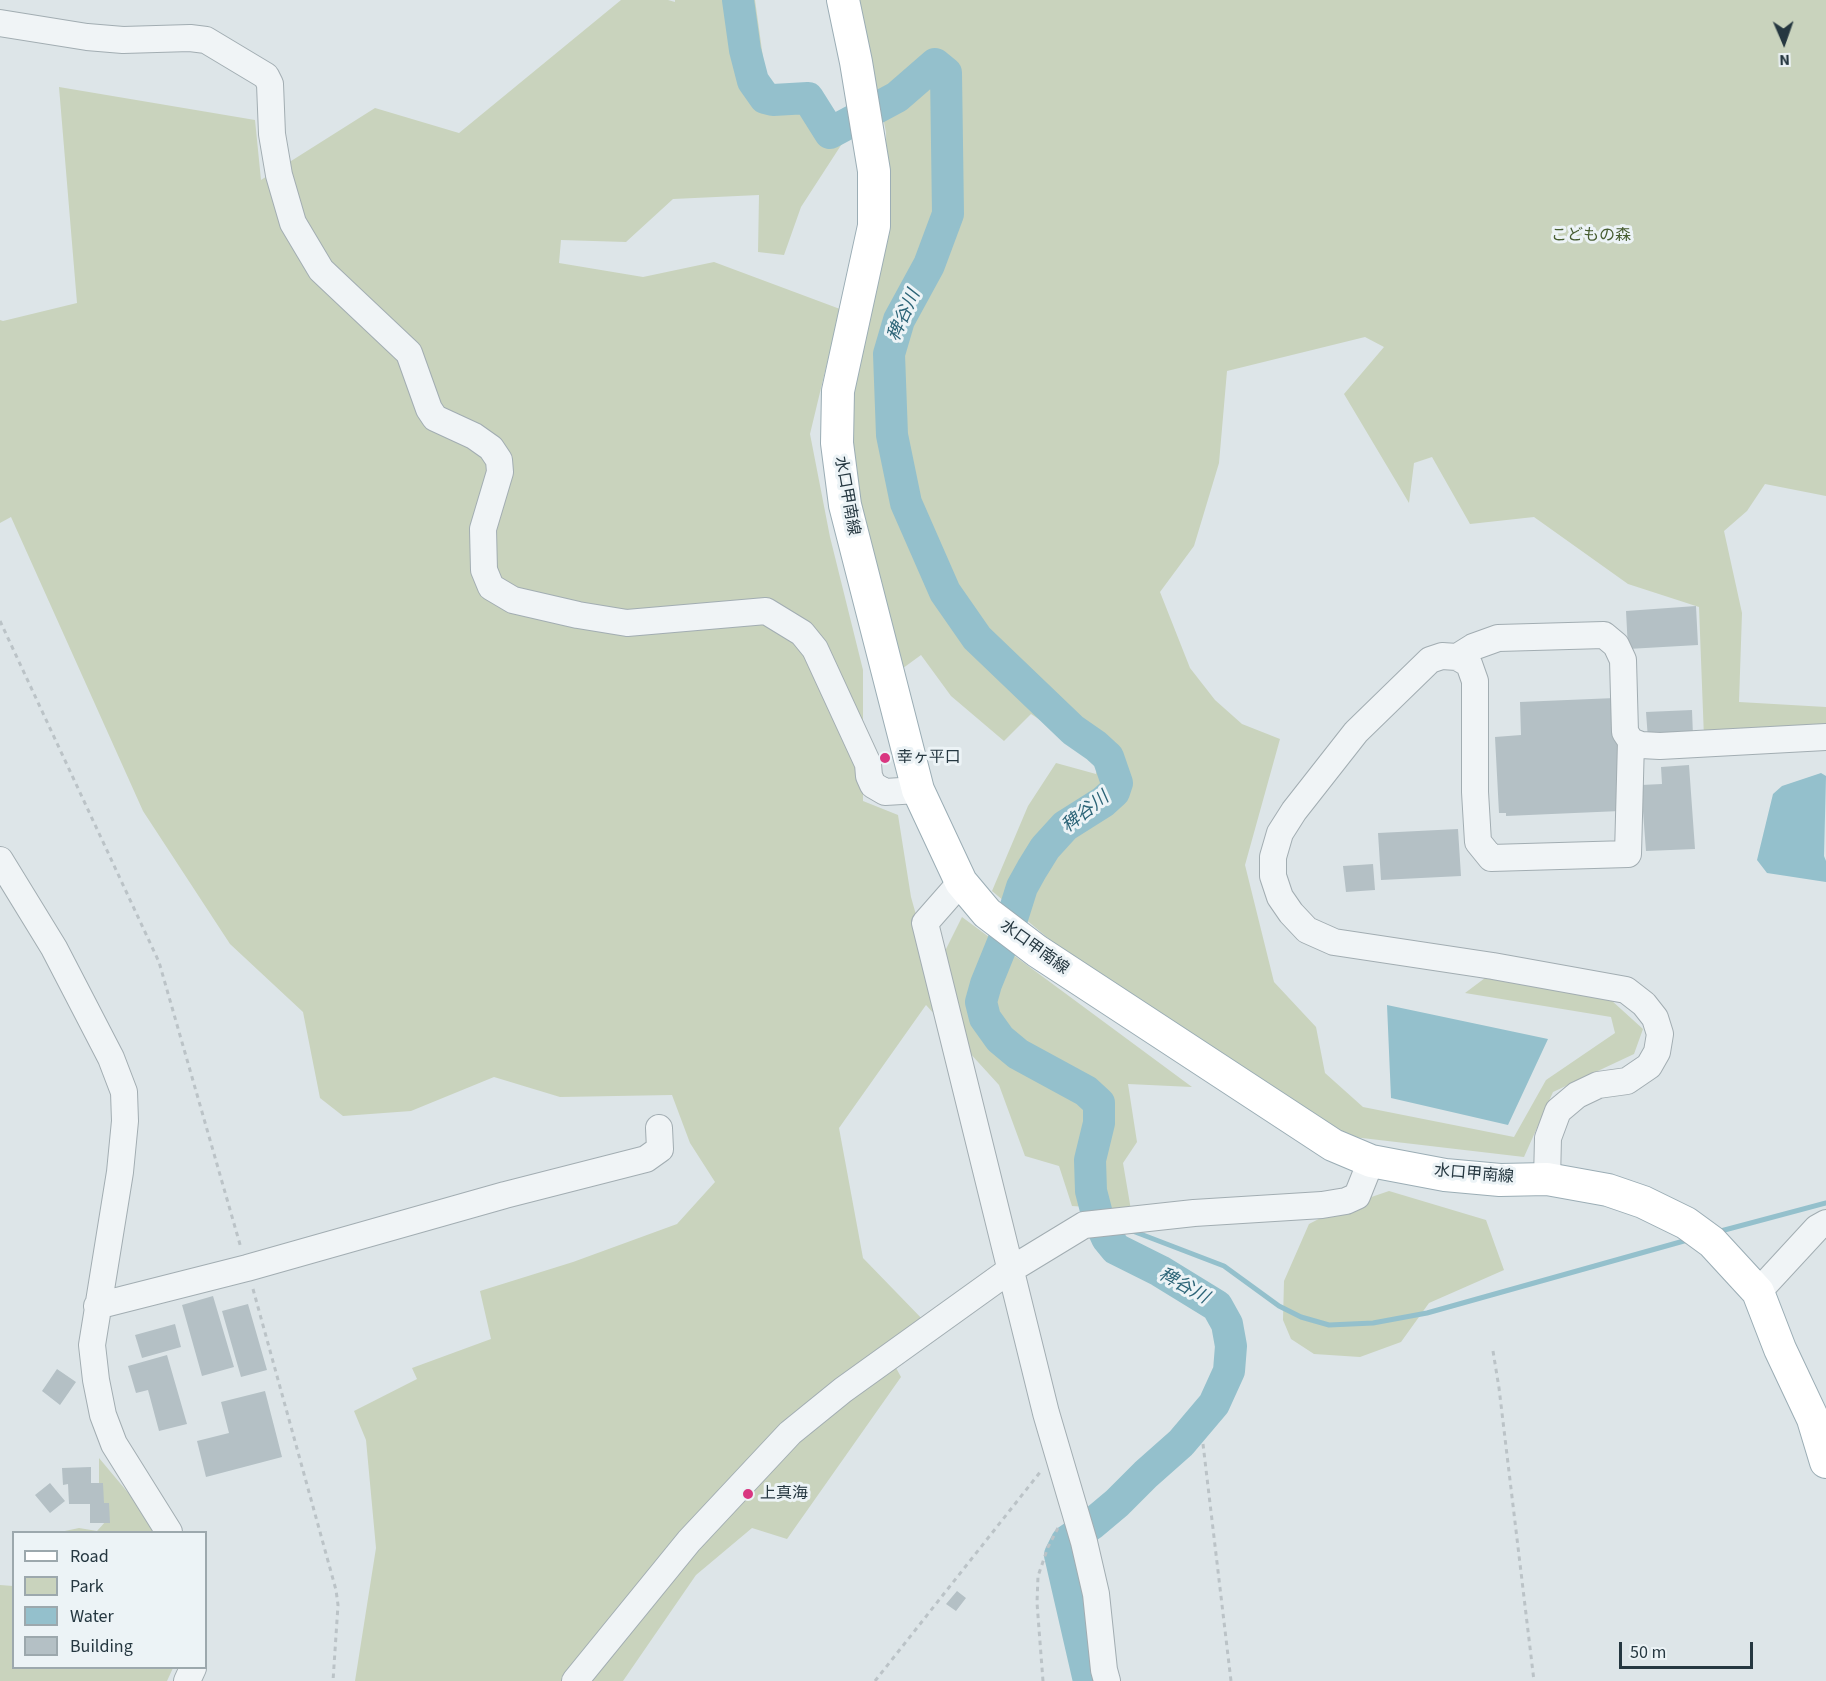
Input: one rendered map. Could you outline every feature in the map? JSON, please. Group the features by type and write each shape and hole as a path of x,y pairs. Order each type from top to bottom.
{"main road":[{"name":"水口甲南線","path":"843,0 874,171 874,226 838,391 837,443 845,505 918,790 961,882 987,913 1037,951 1324,1140 1371,1161 1445,1175 1500,1180 1547,1179 1608,1190 1643,1202 1686,1222 1703,1236 1758,1292 1780,1349 1813,1419 1826,1462"}],"street":[{"path":"0,23 87,37 123,40 190,38 206,40 266,76 270,84 272,134 279,175 293,223 321,270 409,353 429,408 435,418 474,436 491,448 499,460 500,472 483,529 484,570 491,587 513,600 578,615 627,623 766,611 802,633 816,650 868,764 869,776 873,784 885,792 918,790"},
{"path":"1457,657 1473,647 1498,639 1604,635 1616,645 1623,660 1625,732 1631,741 1641,745 1660,746 1826,737"},
{"path":"1547,1179 1548,1138 1558,1111 1577,1095 1598,1085 1627,1081 1649,1066 1657,1052 1660,1034 1655,1018 1644,1004 1626,990 1493,966 1334,942 1307,930 1291,913 1280,897 1273,876 1273,857 1280,833 1294,811 1356,732 1430,660 1442,656 1457,657 1469,664 1475,681 1478,842 1491,858 1628,854 1631,741"},
{"path":"0,860 54,948 111,1058 124,1092 125,1121 120,1172 92,1345 103,1415 114,1444 168,1531"},
{"path":"961,882 925,922 1046,1413 1078,1522 1096,1594 1107,1681"},
{"path":"97,1306 247,1268 505,1195 646,1159 660,1149 659,1128"},
{"path":"575,1681 689,1541 790,1433 843,1390 1010,1270 1084,1225 1346,1201 1357,1196 1371,1161"},
{"path":"1758,1292 1817,1228 1826,1223"}],"path":[{"path":"0,621 159,962 336,1590 338,1605 333,1681"},
{"path":"1493,1352 1534,1681"},
{"path":"1203,1444 1231,1681"},
{"path":"874,1681 991,1536 1035,1477 1045,1467 1061,1462"},
{"path":"1043,1681 1037,1603 1038,1576 1048,1547 1064,1516 1078,1522"}],"green space":[{"path":"621,0 675,2 675,0 755,0 770,108 847,113 847,136 801,207 784,255 758,252 759,195 673,199 626,242 561,240 559,263 643,277 714,262 840,309 810,434 830,537 863,670 863,801 898,815 911,897 933,975 962,917 1192,1087 1128,1084 1137,1142 1123,1163 1131,1210 1072,1206 1059,1166 1025,1156 999,1085 926,1005 839,1128 863,1258 927,1324 889,1355 901,1377 787,1539 752,1528 696,1575 623,1681 355,1681 376,1548 366,1440 354,1411 417,1379 412,1368 491,1339 480,1291 573,1262 677,1224 715,1182 690,1143 672,1095 560,1097 494,1077 411,1111 343,1116 320,1098 303,1012 230,944 143,811 11,517 0,523 0,320 77,303 59,87 255,120 261,180 375,108 459,133"},
{"name":"こどもの森","path":"859,0 1826,0 1826,496 1765,484 1747,511 1724,531 1742,613 1739,702 1826,707 1826,730 1704,738 1699,607 1628,584 1534,517 1470,524 1432,457 1414,463 1409,503 1344,394 1384,347 1365,337 1227,371 1219,463 1194,546 1160,592 1190,668 1215,700 1242,724 1280,739 1245,865 1274,982 1316,1027 1325,1073 1363,1107 1514,1137 1546,1080 1615,1033 1611,1017 1465,993 1485,978 1611,1000 1643,1029 1634,1054 1553,1092 1524,1157 1345,1136 1125,1003 992,891 1028,806 1056,763 1096,774 1098,758 1031,714 1004,741 951,696 921,655 895,674 856,499 847,420 887,213 886,132"},
{"path":"1389,1191 1486,1220 1504,1270 1429,1303 1401,1342 1360,1357 1314,1354 1291,1339 1283,1320 1284,1281 1309,1224 1342,1207"},
{"path":"99,1458 160,1531 97,1531 106,1521 99,1489"},
{"path":"79,1528 97,1531 65,1531"},
{"path":"0,1585 12,1586 12,1669 173,1669 167,1681 0,1681"}],"water":[{"path":"1821,773 1826,776 1824,856 1826,882 1767,873 1757,860 1773,794 1782,786"},
{"path":"1387,1005 1548,1039 1508,1125 1391,1098"}],"building":[{"path":"1696,606 1698,645 1628,649 1626,611"},
{"path":"1615,698 1620,811 1506,816 1506,813 1499,813 1495,737 1521,735 1520,702"},
{"path":"1692,710 1693,736 1648,739 1646,712"},
{"path":"1689,765 1695,849 1646,851 1641,785 1662,784 1661,767"},
{"path":"1458,829 1461,876 1381,880 1378,833"},
{"path":"1373,864 1375,890 1346,892 1343,866"},
{"path":"213,1296 234,1367 202,1376 182,1305"},
{"path":"248,1304 267,1370 241,1377 222,1311"},
{"path":"175,1324 181,1347 142,1358 135,1335"},
{"path":"167,1355 187,1424 159,1431 148,1390 136,1393 128,1366"},
{"path":"57,1369 76,1382 60,1405 42,1391"},
{"path":"265,1391 282,1457 206,1477 197,1441 229,1433 221,1402"},
{"path":"91,1467 91,1483 103,1483 104,1503 109,1503 110,1523 90,1523 90,1504 69,1504 68,1484 63,1485 62,1468"},
{"path":"50,1483 65,1501 50,1513 35,1495"},
{"path":"957,1591 966,1598 956,1611 946,1604"}],"waterway":[{"name":"稗谷川","path":"738,0 745,50 753,81 765,98 773,100 808,98 830,133 897,97 935,64 946,73 948,214 929,265 899,320 889,354 892,435 906,503 945,592 977,638 1073,730 1108,757 1117,783 1114,792 1103,802 1065,826 1045,848 1022,887 981,1002 985,1018 1000,1039 1018,1054 1086,1091 1099,1103 1099,1123 1090,1160 1091,1191 1098,1218 1107,1238 1116,1249 1160,1271 1217,1306 1227,1324 1231,1346 1229,1371 1214,1404 1181,1443 1117,1503 1067,1541 1060,1555 1089,1681"},
{"path":"1717,1232 1826,1203"},
{"path":"1107,1238 1130,1230 1224,1266 1279,1306 1301,1317 1329,1325 1373,1323 1427,1313 1691,1239"}],"place":[{"name":"幸ヶ平口","path":"885,758"},
{"name":"上真海","path":"748,1494"}]}
